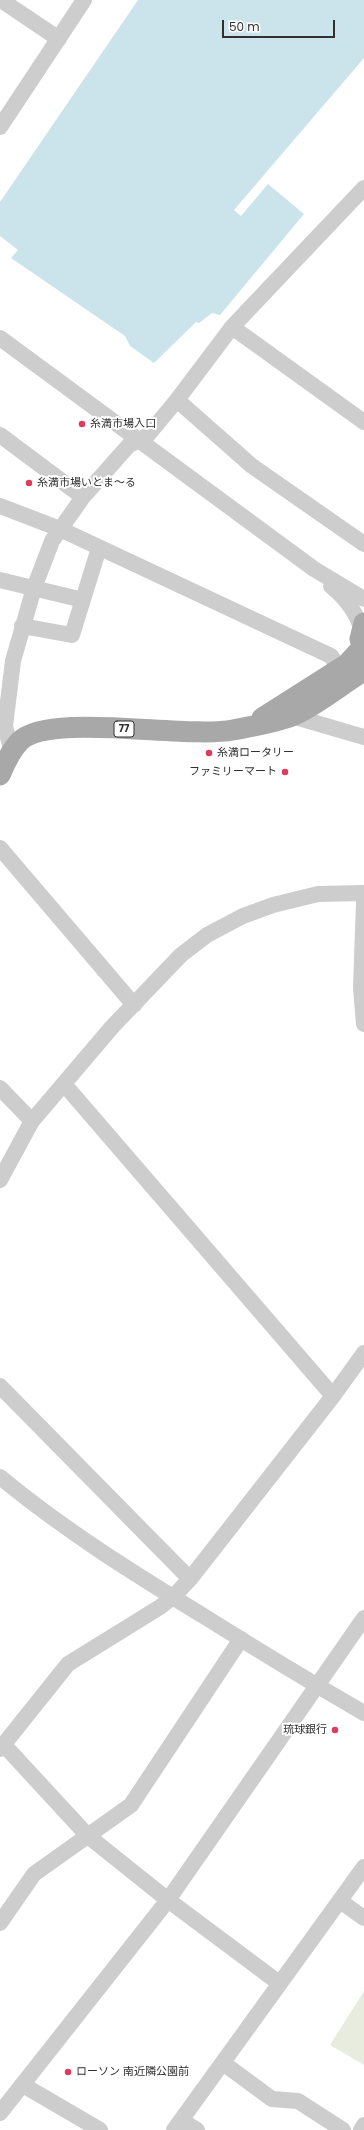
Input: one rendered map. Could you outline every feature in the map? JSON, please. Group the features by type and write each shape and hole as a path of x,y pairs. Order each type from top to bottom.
{"main road":[{"name":"77","path":"251,725 339,669 363,651 363,625"},
{"name":"77","path":"5,760 21,741 35,733 51,729 68,727 204,732 231,730 292,716 364,671"}],"street":[{"path":"1,0 59,39"},
{"path":"0,128 84,0"},
{"path":"5,760 5,726 13,661 34,588 52,541 83,497 129,445 147,436 177,400 232,327 364,188"},
{"path":"232,327 364,422"},
{"path":"0,338 314,570 337,591 351,607 363,625"},
{"path":"177,400 252,466 364,544"},
{"path":"0,435 83,497"},
{"path":"0,506 60,529 331,656 339,669"},
{"path":"22,626 72,635 99,548"},
{"path":"314,570 364,599"},
{"path":"0,580 83,600"},
{"path":"292,716 364,737"},
{"path":"0,848 134,1005"},
{"path":"0,1180 32,1121 112,1027 181,955 207,935 243,916 273,905 318,894 364,893"},
{"path":"364,901 361,988 364,1024"},
{"path":"64,1084 333,1396"},
{"path":"0,1088 32,1121"},
{"path":"279,1983 168,1900 88,1836 2,1747 68,1664 141,1620 173,1597 190,1579 333,1396 364,1353"},
{"path":"0,1386 190,1579"},
{"path":"0,1477 26,1499 95,1547 317,1686 364,1713"},
{"path":"0,2113 168,1900 364,1618"},
{"path":"0,1923 34,1874 131,1805 241,1639"},
{"path":"196,2130 177,2125 364,1867"},
{"path":"340,1902 364,1918"},
{"path":"223,2063 272,2098 298,2100 343,2130"},
{"path":"23,2084 100,2130"},
{"path":"361,2130 364,2125"}],"shaded area":[{"path":"364,1991 364,2065 330,2045"}],"water":[{"path":"138,0 364,0 364,58 234,210 241,216 268,184 304,214 220,315 212,313 199,323 196,322 154,363 130,346 125,336 11,258 18,250 0,236 0,202"}],"place":[{"name":"糸満市場入口","path":"82,424"},
{"name":"糸満市場いとま～る","path":"29,483"},
{"name":"糸満ロータリー","path":"209,753"},
{"name":"ファミリーマート","path":"285,772"},
{"name":"琉球銀行","path":"335,1730"},
{"name":"ローソン 南近隣公園前","path":"68,2072"}]}
